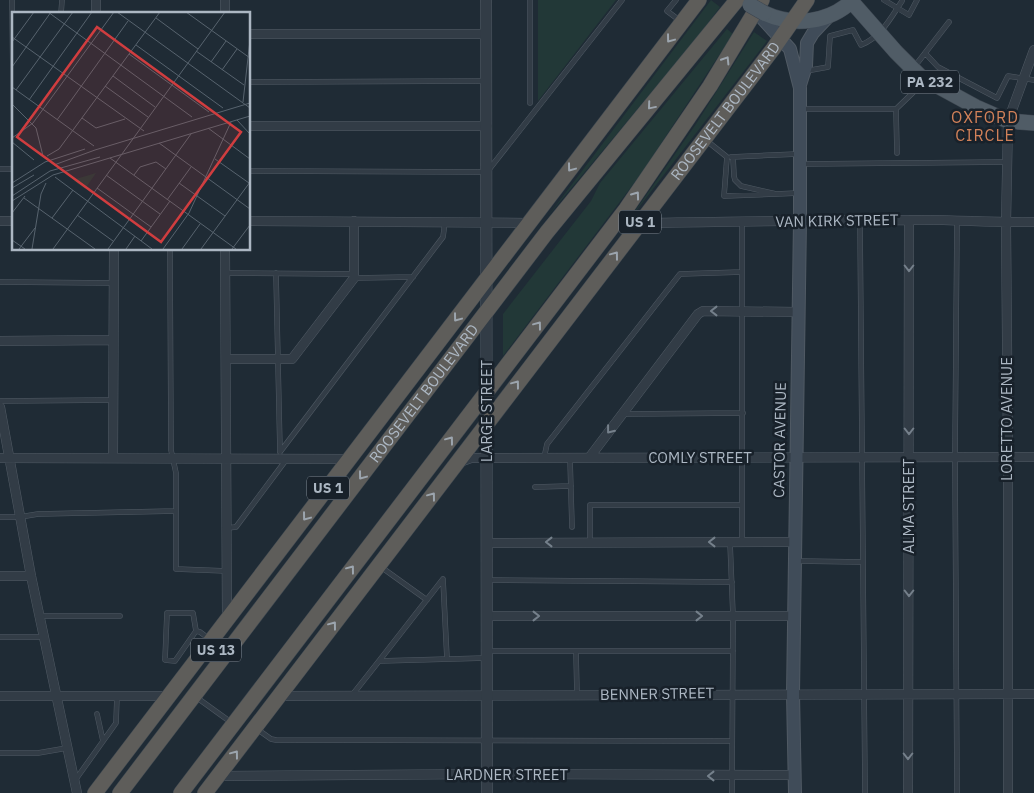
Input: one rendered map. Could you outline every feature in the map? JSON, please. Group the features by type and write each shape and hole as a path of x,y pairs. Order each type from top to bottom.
{"highway":[{"name":"ROOSEVELT BOULEVARD","path":"95,793 700,0"},
{"name":"ROOSEVELT BOULEVARD","path":"120,793 568,206 722,21 737,0"},
{"name":"ROOSEVELT BOULEVARD","path":"205,793 781,38 807,0"},
{"name":"ROOSEVELT BOULEVARD","path":"181,793 655,169 762,10"},
{"path":"300,636 376,568"},
{"name":"US 13","path":"169,696 264,604"}],"main road":[{"path":"744,0 778,19 793,21 811,21 830,15 852,1"},
{"name":"PA 232","path":"852,1 912,69 926,80 976,107 1008,121 1034,123"},
{"name":"CASTOR AVENUE","path":"762,10 790,49 800,88 800,221 792,694 795,793"},
{"name":"CASTOR AVENUE","path":"800,88 805,72 807,42 830,15"}],"street":[{"name":"LARGE STREET","path":"486,0 487,793"},
{"path":"250,34 485,34"},
{"name":"LORETTO AVENUE","path":"1008,793 1006,223 1008,121 1034,50"},
{"path":"250,126 487,126"},
{"name":"VAN KIRK STREET","path":"640,223 860,220 1034,222"},
{"name":"ALMA STREET","path":"908,793 909,220"},
{"path":"250,221 530,223"},
{"path":"226,359 292,359 354,276 354,221"},
{"path":"113,458 114,250"},
{"path":"225,250 227,619"},
{"path":"589,458 698,314 703,311 798,312"},
{"path":"0,341 113,340"},
{"path":"0,407 4,458 20,517 76,793"},
{"path":"4,458 227,459 283,457 350,459"},
{"name":"COMLY STREET","path":"456,464 466,459 487,458 1034,457"},
{"path":"487,543 795,542"},
{"path":"0,576 31,576"},
{"path":"488,616 794,616"},
{"name":"BENNER STREET","path":"279,696 733,693 1034,694"},
{"path":"0,696 169,696"},
{"name":"LARDNER STREET","path":"218,776 487,774 795,776"}],"lane":[{"path":"530,0 530,103"},
{"path":"250,171 487,172 622,0"},
{"path":"676,0 667,11 682,23"},
{"path":"887,1 908,16 917,0"},
{"path":"805,72 828,67 830,36 853,30 860,45 870,41 886,25 902,1"},
{"path":"912,69 949,22"},
{"path":"925,53 938,67 997,98 1008,76 1034,80"},
{"path":"800,109 896,109 926,80"},
{"path":"250,82 485,81"},
{"path":"896,109 897,153"},
{"path":"704,138 730,157 1008,162"},
{"path":"730,157 734,176 738,183 776,194"},
{"path":"730,157 724,196 800,193"},
{"path":"860,220 865,793"},
{"path":"957,220 955,457 957,793"},
{"path":"228,528 236,527 283,457 444,237 445,222"},
{"path":"742,222 742,542"},
{"path":"170,250 170,450 176,473 176,569 227,571"},
{"path":"544,458 547,444 680,274 742,272"},
{"path":"225,273 413,277"},
{"path":"276,273 283,457"},
{"path":"0,282 114,283"},
{"path":"0,400 113,400"},
{"path":"623,414 742,413"},
{"path":"570,458 572,527"},
{"path":"535,488 571,486"},
{"path":"590,542 590,505 742,505"},
{"path":"0,517 20,517 38,514 176,511"},
{"path":"730,542 733,616 732,793"},
{"path":"795,561 863,562"},
{"path":"376,568 427,600"},
{"path":"352,696 443,579 447,659"},
{"path":"487,580 732,582"},
{"path":"167,613 193,613 196,631 175,661 165,660 167,613"},
{"path":"40,616 120,616"},
{"path":"196,631 212,640"},
{"path":"0,637 44,637"},
{"path":"379,661 576,651 733,650"},
{"path":"576,651 577,695"},
{"path":"74,781 116,723 117,696"},
{"path":"194,696 233,724"},
{"path":"97,714 103,741"},
{"path":"255,728 271,739 276,740 487,742 732,741"},
{"path":"0,753 38,753 67,748"}],"green space":[{"path":"538,0 616,0 538,101"},
{"path":"711,0 720,7 697,38 548,216"},
{"path":"727,29 733,34 641,174 503,356 503,314 591,201 600,183"},
{"path":"754,32 767,41 626,224 696,124"}],"district":[{"name":"OXFORD CIRCLE","path":"985,126"}]}
